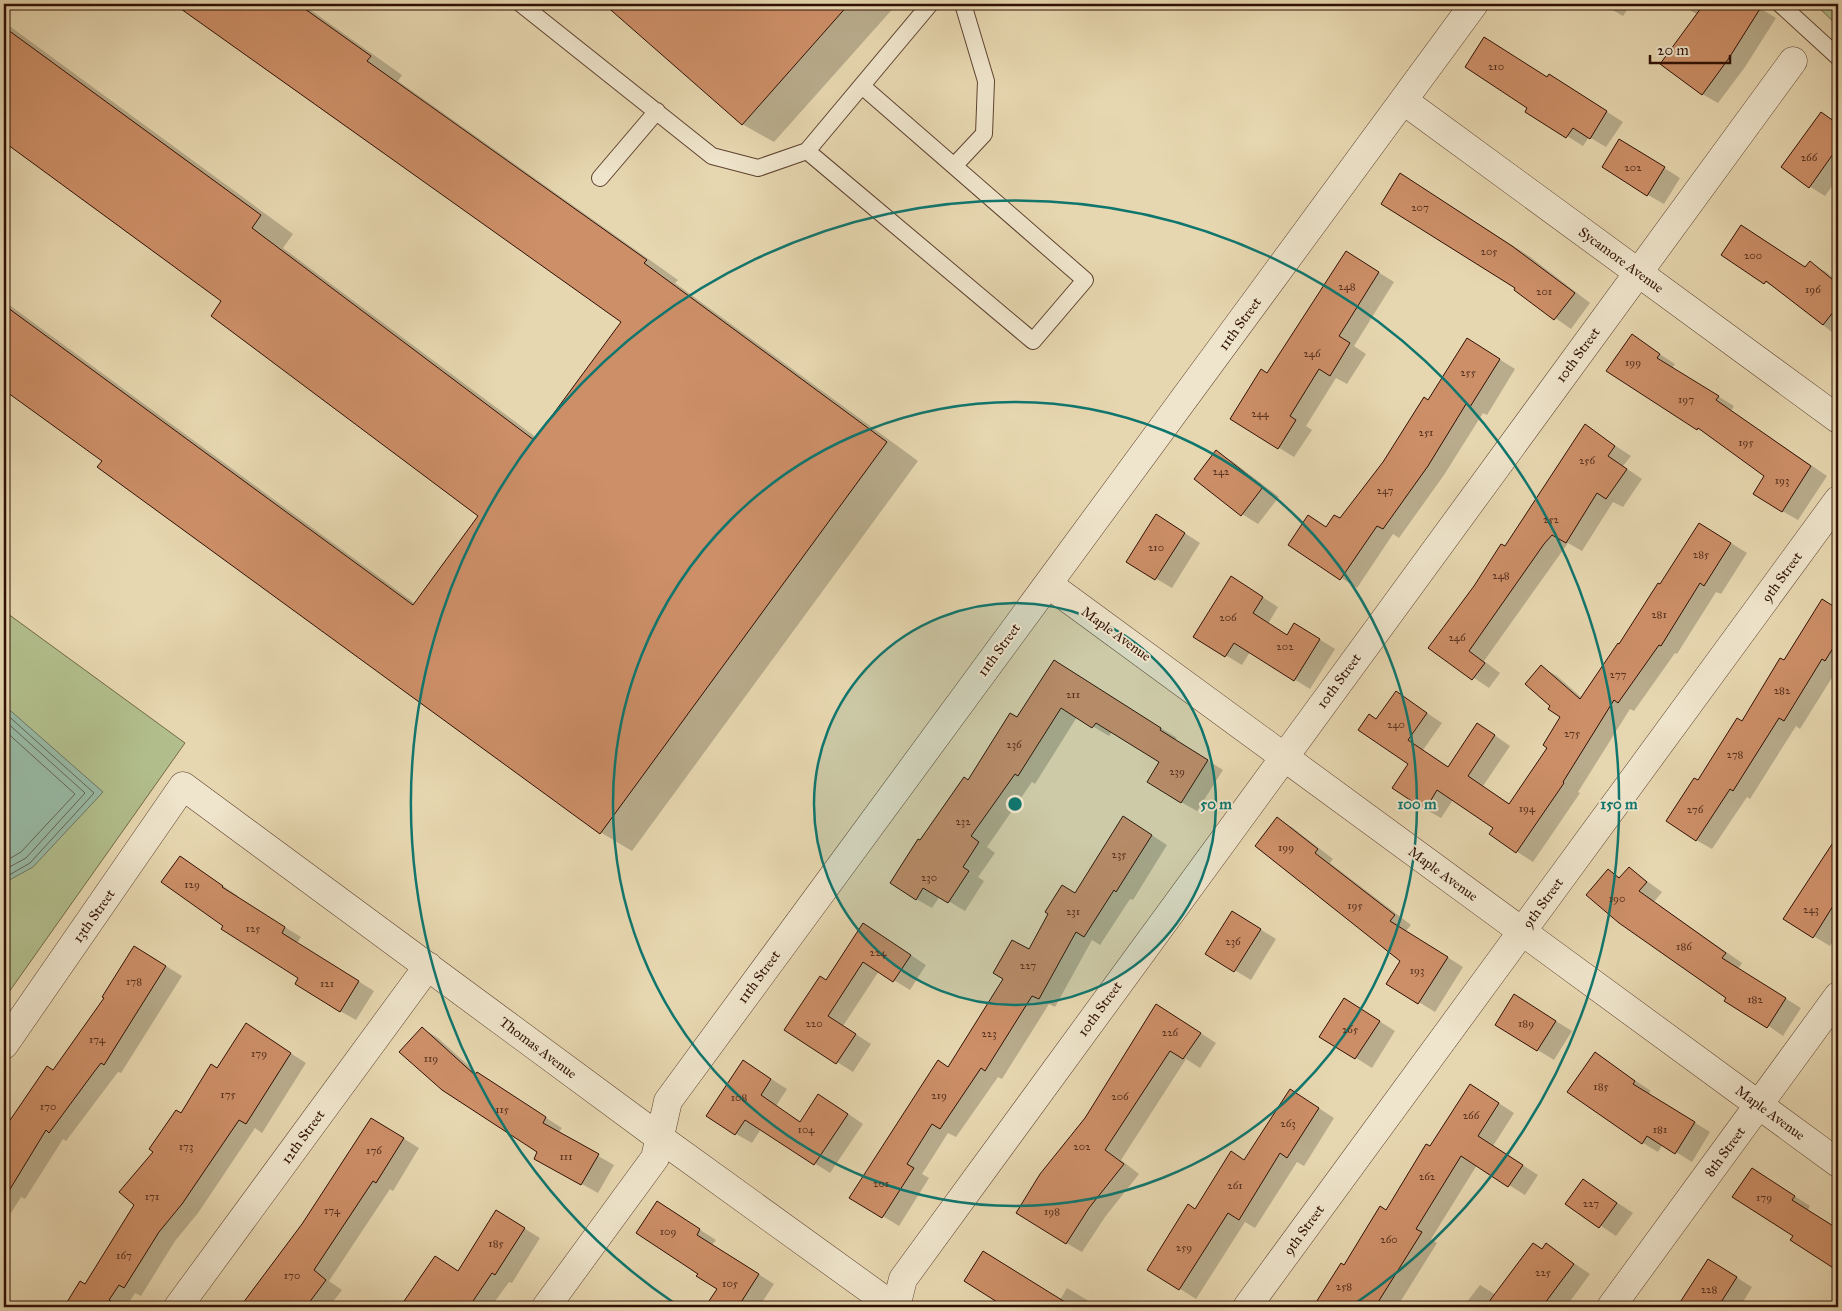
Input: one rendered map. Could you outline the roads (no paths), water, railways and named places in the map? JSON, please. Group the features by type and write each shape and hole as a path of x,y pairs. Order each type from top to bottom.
{"street":[{"name":"11th Street","path":"546,1307 653,1161 668,1101 1474,4"},
{"name":"10th Street","path":"895,1307 903,1279 1793,61"},
{"name":"Sycamore Avenue","path":"1404,101 1838,419"},
{"name":"9th Street","path":"1247,1307 1838,500"},
{"name":"Maple Avenue","path":"1048,584 1838,1163"},
{"name":"Thomas Avenue","path":"183,786 660,1138 895,1307"},
{"name":"13th Street","path":"4,1045 183,786"},
{"name":"12th Street","path":"178,1307 428,966"},
{"name":"8th Street","path":"1611,1307 1838,996"}],"lane":[{"path":"522,4 712,156 758,168 806,151 930,4"},
{"path":"954,166 984,134 986,81 963,4"},
{"path":"1780,4 1838,57"},
{"path":"806,151 1033,341 1085,280 862,86"},
{"path":"600,178 657,111"}],"water":[{"path":"4,705 103,792 33,867 4,883"}]}
